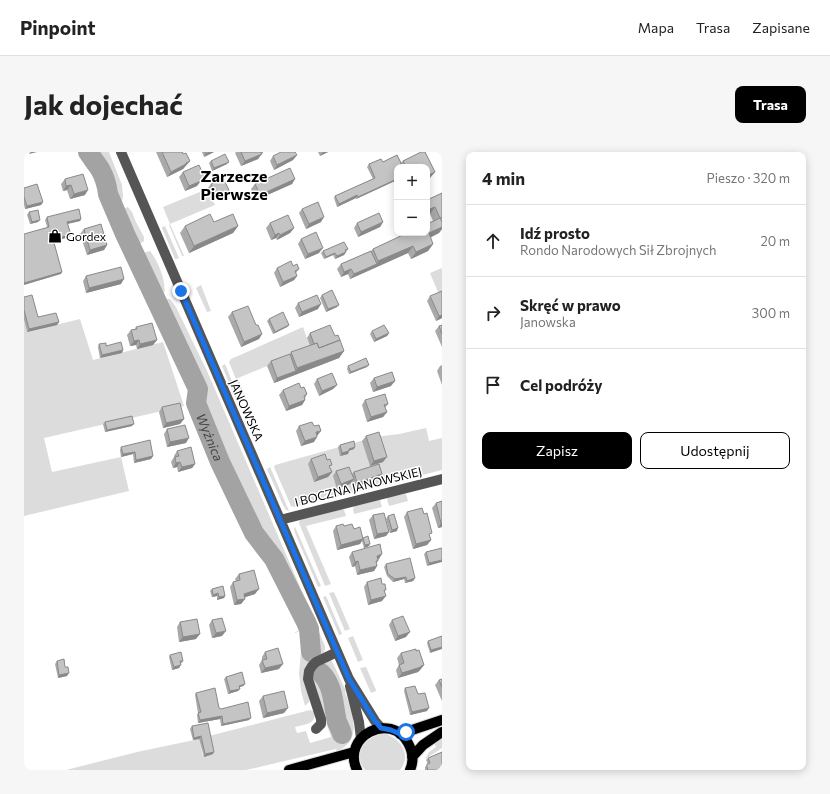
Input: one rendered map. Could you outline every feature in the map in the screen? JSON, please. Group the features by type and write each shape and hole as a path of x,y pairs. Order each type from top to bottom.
{"main road":[{"path":"400,734 442,720"},
{"path":"357,770 354,759 356,747 364,735 372,730 381,728 400,734 407,740 411,748 412,757 410,770"},
{"path":"412,757 422,745 442,732"},
{"path":"289,770 354,752"}],"street":[{"name":"JANOWSKA","path":"121,152 349,679 381,728"},
{"name":"I BOCZNA JANOWSKIEJ","path":"280,520 442,479"},
{"path":"316,729 321,724 321,719 308,679 309,671 316,662 337,652"},
{"name":"JANOWSKA","path":"349,679 359,722 361,739"}],"shaded area":[{"path":"87,152 101,174 106,187 106,193 112,205 107,207 91,165 89,165 84,153"},
{"path":"91,152 109,152 122,185 122,202 115,205 103,170"},
{"path":"207,189 215,205 170,224 163,207"},
{"path":"128,207 144,237 144,241 133,246 117,211"},
{"path":"114,212 129,248 124,249 110,214"},
{"path":"170,224 184,256 182,256 169,225"},
{"path":"165,226 179,258 177,259 175,259 162,228"},
{"path":"150,251 159,266 165,290 164,295 157,298 137,255"},
{"path":"442,268 442,302 430,273"},
{"path":"201,285 211,311 207,312 196,288"},
{"path":"170,299 176,307 207,371 313,617 311,620 307,621 275,558 255,532 221,461 197,403 199,389 159,302"},
{"path":"80,319 93,360 163,342 184,406 44,438 52,472 121,457 129,491 24,516 24,320 27,332"},
{"path":"303,327 311,350 238,378 244,394 242,394 229,362 231,359"},
{"path":"225,364 238,396 235,397 222,366"},
{"path":"426,428 429,441 442,438 442,470 294,507 291,506 274,467 275,465 375,437 399,434"},
{"path":"270,467 289,511 286,510 283,505 267,469"},
{"path":"406,494 408,501 389,506 387,499 388,497"},
{"path":"380,500 382,507 354,514 354,506"},
{"path":"342,509 344,510 346,516 306,526 331,584 325,586 299,523 300,520"},
{"path":"295,527 321,586 318,587 295,533"},
{"path":"334,592 350,629 345,631 329,593"},
{"path":"326,596 342,634 339,635 323,597"},
{"path":"315,625 325,646 325,651 314,659 309,702 305,706 301,691 299,673 303,630 295,632"},
{"path":"353,636 363,660 358,662 348,638"},
{"path":"331,660 346,691 345,692 354,725 351,740 337,751 336,749 246,770 66,770 137,752 199,739 203,756 209,736 310,710 315,712 312,722 295,727 297,733 306,731 310,743 331,737 311,678 314,668"},
{"path":"366,667 376,690 371,693 360,668"},
{"path":"385,734 391,736 403,748 405,759 400,770 365,770 361,764 360,758 363,746 372,738"},
{"path":"442,738 442,748 425,759 429,752 436,747 434,742"}],"building":[{"path":"162,152 186,153 190,161 171,172"},
{"path":"241,152 261,152 262,154 245,161"},
{"path":"281,152 295,152 297,155 277,165 273,156"},
{"path":"421,152 425,152 435,172 430,174 430,164 404,164 403,161"},
{"path":"225,154 229,162 214,168 211,161"},
{"path":"397,155 401,163 394,164 394,180 339,204 335,196 375,178 369,164 381,159 383,162"},
{"path":"199,165 204,176 201,181 189,186 183,172"},
{"path":"290,168 295,179 260,195 255,184"},
{"path":"83,174 88,190 74,194 71,185 66,186 65,179"},
{"path":"223,178 229,190 217,196 211,184"},
{"path":"37,184 43,202 27,206 24,197 24,188"},
{"path":"442,193 442,217 440,218 435,207 430,209 430,199"},
{"path":"318,202 324,217 309,224 302,209"},
{"path":"79,209 81,219 67,222 71,235 53,239 62,272 24,283 24,234 49,227 47,217"},
{"path":"38,210 40,220 32,222 29,212"},
{"path":"379,213 383,222 361,232 357,223"},
{"path":"210,214 214,222 233,214 238,226 194,246 185,226"},
{"path":"288,215 294,228 280,235 279,233 275,235 270,223"},
{"path":"440,218 442,227 430,233 430,223"},
{"path":"101,224 107,245 90,250 84,229"},
{"path":"316,232 323,248 308,254 301,239"},
{"path":"401,236 430,236 433,244 416,252 413,246 378,261 373,249"},
{"path":"344,242 348,249 345,250 346,252 337,256 335,253 326,257 323,251"},
{"path":"371,251 377,264 354,274 351,269 344,272 341,264"},
{"path":"291,261 293,266 297,264 299,269 295,271 297,276 283,282 277,268"},
{"path":"121,267 124,279 89,288 86,276"},
{"path":"332,290 339,305 328,309 322,295"},
{"path":"442,291 442,315 439,316 430,296"},
{"path":"32,295 38,317 56,313 59,322 29,329 24,310 24,297"},
{"path":"317,295 321,304 302,312 298,303"},
{"path":"248,306 256,325 258,325 262,334 244,342 232,312"},
{"path":"283,312 289,325 275,332 269,319"},
{"path":"152,323 157,340 140,344 139,340 134,341 131,330 137,329 136,327"},
{"path":"330,325 335,336 338,335 340,340 319,348 317,343 314,344 310,333"},
{"path":"384,325 389,333 376,339 372,331"},
{"path":"442,325 442,334 439,326"},
{"path":"340,340 344,351 297,368 291,352 317,343 319,348"},
{"path":"121,342 123,350 102,355 99,344 106,343 106,346"},
{"path":"290,354 296,371 277,378 271,361"},
{"path":"366,358 369,365 351,372 348,366"},
{"path":"392,372 395,381 377,387 374,378"},
{"path":"332,373 337,385 322,391 317,379"},
{"path":"299,383 301,388 304,387 307,394 304,396 305,400 289,406 283,390"},
{"path":"385,394 388,404 384,405 387,412 371,417 365,400"},
{"path":"180,403 184,419 166,423 162,407"},
{"path":"132,416 134,424 107,430 105,422"},
{"path":"312,422 314,426 319,425 321,431 316,432 317,437 305,441 299,426"},
{"path":"185,425 189,438 170,442 167,429"},
{"path":"379,432 387,457 374,461 366,436"},
{"path":"150,440 153,456 136,460 135,452 123,454 121,447"},
{"path":"354,441 355,447 342,453 340,445"},
{"path":"191,447 195,464 182,467 180,462 176,463 175,457 179,456 177,451"},
{"path":"325,454 327,460 330,459 332,465 329,466 332,472 318,477 311,459"},
{"path":"379,464 382,474 357,483 354,472"},
{"path":"349,467 354,479 341,484 336,471"},
{"path":"442,501 442,523 441,523 436,503"},
{"path":"422,508 424,514 427,513 432,533 429,534 431,540 416,544 407,512"},
{"path":"384,513 389,532 377,534 373,515"},
{"path":"394,514 398,528 392,530 388,516"},
{"path":"343,524 344,526 352,524 354,529 360,527 363,539 341,545 336,526"},
{"path":"368,536 370,544 365,545 363,538"},
{"path":"380,544 382,554 377,556 377,566 360,570 358,561 355,562 352,552"},
{"path":"442,548 442,560 429,563 426,552"},
{"path":"410,558 415,578 407,581 406,577 395,579 388,574 386,564"},
{"path":"254,570 259,589 244,594 245,599 237,600 233,582 240,580 239,574"},
{"path":"381,578 382,584 385,584 386,590 384,590 386,596 371,600 367,582"},
{"path":"223,586 225,596 219,597 218,593 213,595 212,589"},
{"path":"403,616 410,632 398,636 392,620"},
{"path":"222,618 226,631 216,633 212,620"},
{"path":"197,619 200,634 183,637 180,622"},
{"path":"442,636 442,647 431,650 428,641"},
{"path":"278,648 283,664 265,668 262,660 267,659 265,652"},
{"path":"416,649 416,651 419,650 424,665 402,673 399,665 404,663 401,653"},
{"path":"181,652 183,661 180,661 181,665 174,667 170,655"},
{"path":"64,659 65,667 68,667 69,673 59,675 57,661"},
{"path":"242,672 245,684 239,686 240,689 230,691 226,677"},
{"path":"442,679 442,687 439,680"},
{"path":"415,686 418,694 425,693 429,708 412,712 405,688"},
{"path":"215,688 219,708 221,709 248,702 251,718 223,724 222,716 200,720 198,713 201,712 196,693"},
{"path":"284,691 288,708 267,713 263,696"},
{"path":"208,723 214,752 205,754 201,736 194,738 192,726"},
{"path":"442,752 442,770 428,770 427,764 430,763 428,758"}],"waterway":[{"name":"Wyżnica","path":"88,152 103,175 108,194 125,234 198,389 196,403 220,462 254,533 274,559 306,622 309,629 311,652"},
{"name":"Wyżnica","path":"321,673 331,690 337,722 342,734"}],"place":[{"name":"Gordex","path":"55,236"}],"district":[{"name":"Zarzecze Pierwsze","path":"234,184"}],"route":[{"path":"181,291 349,679 381,728 396,731 400,734 406,732"}]}
